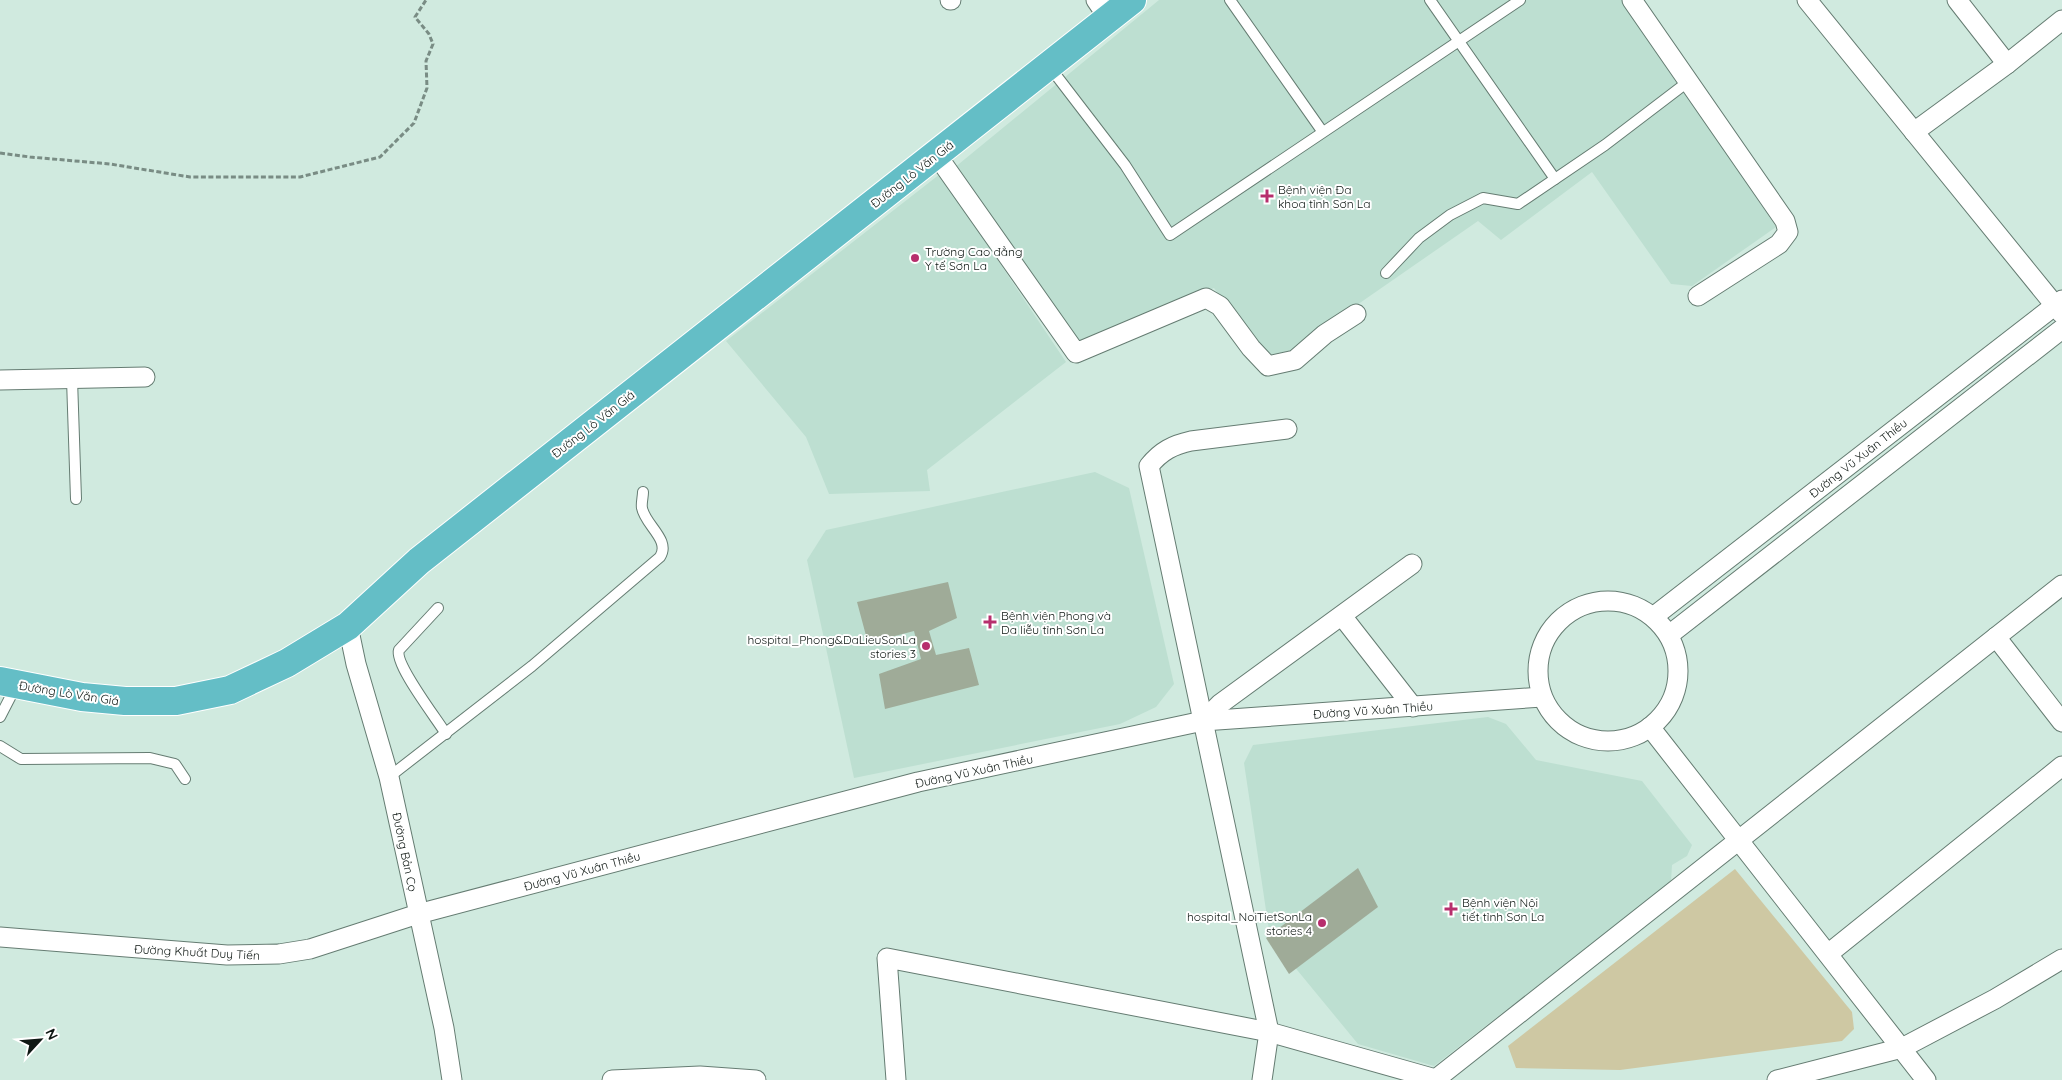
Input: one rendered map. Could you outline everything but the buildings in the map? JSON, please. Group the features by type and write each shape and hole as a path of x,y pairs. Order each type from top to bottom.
{"highway":[{"name":"Đường Lò Văn Giá","path":"8,683 82,697 124,701 176,701 230,690 287,663 348,626 419,560 1048,66 1102,9 1132,0"}],"street":[{"path":"1632,0 1785,221 1788,232 1780,244 1698,296"},
{"path":"1807,0 1914,132 2060,306"},
{"path":"1957,0 2007,64"},
{"path":"1914,132 2007,64 2062,20"},
{"path":"936,154 1076,353 1206,298 1220,306 1251,348 1268,366 1294,360 1325,334 1356,314"},
{"name":"Đường Vũ Xuân Thiều","path":"1654,617 2060,306"},
{"name":"Đường Vũ Xuân Thiều","path":"1669,635 2062,329"},
{"path":"0,380 146,377"},
{"path":"1262,1080 1269,1032 1149,466 1157,456 1176,444 1287,428"},
{"path":"1203,721 1220,704 1412,564"},
{"path":"896,1080 887,958 1269,1032 1438,1080 2062,584"},
{"path":"1610,600 1634,605 1654,617 1669,635 1677,656 1678,680 1672,702 1658,721 1639,735 1617,742 1594,741 1572,732 1554,717 1542,697 1537,674 1540,651 1550,630 1566,613 1587,603 1610,600"},
{"path":"1342,616 1413,707"},
{"name":"Đường Bản Cọ","path":"348,626 356,664 389,777 444,1028 452,1080"},
{"path":"1996,637 2062,722"},
{"name":"Đường Vũ Xuân Thiều","path":"418,914 918,782 1203,721 1542,697"},
{"path":"1650,727 1926,1080"},
{"path":"1828,954 2062,766"},
{"name":"Đường Khuất Duy Tiến","path":"0,937 255,956 310,949 418,914"},
{"path":"1777,1080 1902,1048 1995,999 2062,959"},
{"path":"612,1080 700,1076 756,1080"}],"lane":[{"path":"1230,0 1322,131"},
{"path":"1430,0 1555,179"},
{"path":"1048,66 1125,165 1170,235 1322,131 1520,0"},
{"path":"1386,273 1419,238 1450,215 1483,198 1518,204 1605,145 1688,81"},
{"path":"72,379 76,499"},
{"path":"389,777 532,666 660,557 664,552 664,546 646,518 642,508 643,492"},
{"path":"438,608 401,646 398,656 406,673 446,734"},
{"path":"0,717 8,683"},
{"path":"0,746 21,760 150,758 175,764 185,779"}],"path":[{"path":"0,153 110,164 190,177 300,177 380,157 414,123 427,88 426,61 433,44 429,34 415,17 426,0"}],"shaded area":[{"name":"Bệnh viện Đa khoa tỉnh Sơn La","path":"1159,0 1622,0 1776,227 1692,286 1671,284 1592,172 1501,240 1478,221 1292,350 1273,355 1255,343 1214,288 1078,346 954,168"},
{"name":"Trường Cao đẳng Y tế Sơn La","path":"940,174 1066,362 927,470 930,491 829,494 806,437 726,341"},
{"name":"Bệnh viện Phong và Da liễu tỉnh Sơn La","path":"1095,472 1129,488 1174,684 1156,707 1120,724 854,778 807,560 826,530"},
{"name":"Bệnh viện Nội tiết tỉnh Sơn La","path":"1488,717 1506,724 1536,760 1642,781 1692,845 1687,856 1672,865 1671,882 1434,1066 1358,1044 1270,937 1244,763 1253,745"},
{"path":"1735,869 1852,1012 1854,1029 1842,1041 1620,1070 1516,1068 1508,1046"}],"place":[{"name":"Bệnh viện Đa khoa tỉnh Sơn La","path":"1267,196"},
{"name":"Trường Cao đẳng Y tế Sơn La","path":"915,258"},
{"name":"Bệnh viện Phong và Da liễu tỉnh Sơn La","path":"990,622"},
{"name":"hospital_Phong&DaLieuSonLa stories 3","path":"926,646"},
{"name":"Bệnh viện Nội tiết tỉnh Sơn La","path":"1451,909"},
{"name":"hospital_NoiTietSonLa stories 4","path":"1322,923"}]}
